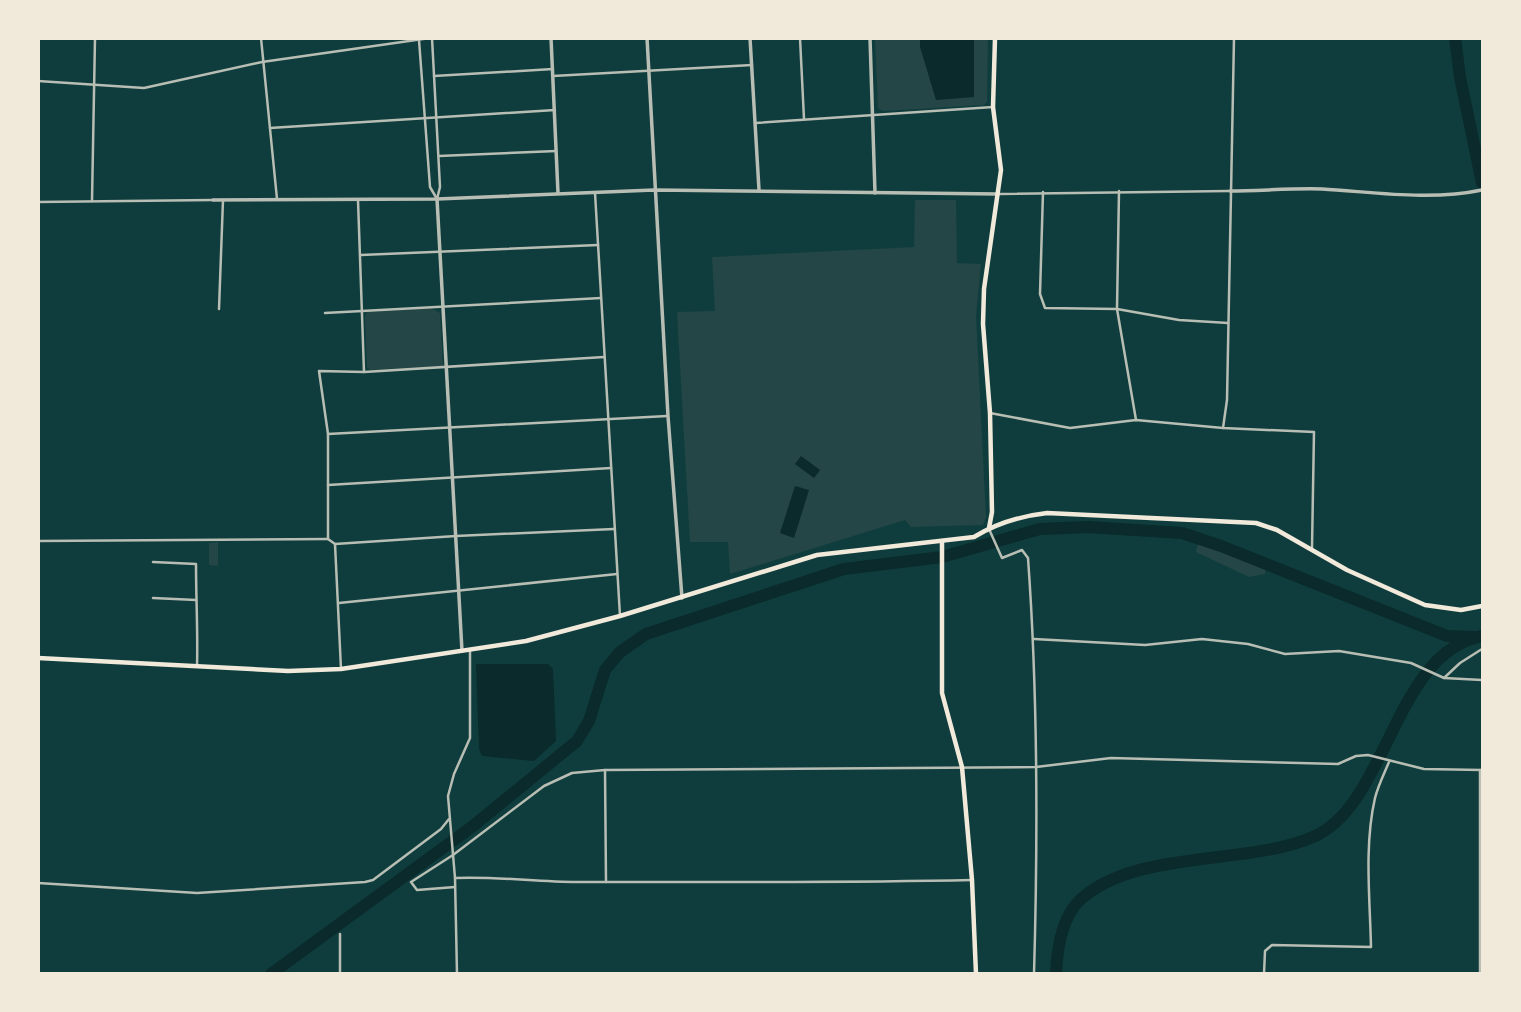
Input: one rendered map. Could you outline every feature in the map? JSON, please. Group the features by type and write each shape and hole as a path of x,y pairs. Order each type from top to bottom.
{"main road":[{"path":"990,531 990,412 983,324 984,289 1001,170 993,107 995,38"},
{"path":"38,658 288,671 341,669 526,640 682,598 817,555 943,545 975,537 1024,516 1047,513 1256,523 1277,530 1347,570 1425,605 1461,610 1482,606"},
{"path":"943,545 942,693 962,767 972,880 976,974"}],"street":[{"path":"92,201 95,38"},
{"path":"261,38 278,200"},
{"path":"38,81 144,88 262,62 431,38 439,156 440,187 437,199 445,367 462,651"},
{"path":"551,38 558,193"},
{"path":"647,38 668,415 682,598"},
{"path":"750,38 759,191"},
{"path":"800,38 804,120"},
{"path":"870,38 875,193"},
{"path":"1223,428 1227,400 1234,38"},
{"path":"419,39 430,187 437,199"},
{"path":"553,76 751,65"},
{"path":"434,76 553,69"},
{"path":"755,123 993,107"},
{"path":"270,128 555,110"},
{"path":"439,156 556,151"},
{"path":"38,202 437,199 654,190 998,194 1319,189 1375,194 1468,193 1482,190"},
{"path":"594,191 620,616"},
{"path":"1119,191 1117,309 1136,420"},
{"path":"1043,192 1040,294 1045,308 1117,309 1179,320 1228,323"},
{"path":"219,309 223,200"},
{"path":"358,200 364,372"},
{"path":"361,255 598,246"},
{"path":"325,313 601,298"},
{"path":"328,539 328,434 319,371 364,372 604,357"},
{"path":"990,412 1070,428 1136,420 1223,428 1314,432 1311,548"},
{"path":"328,434 668,415"},
{"path":"328,485 611,468"},
{"path":"38,541 328,539 335,544 615,529"},
{"path":"990,531 1002,558 1022,550 1028,555 1034,639 1036,767 1034,974"},
{"path":"335,544 341,669"},
{"path":"153,562 196,564 195,611 199,622 197,666"},
{"path":"337,603 617,574"},
{"path":"153,598 196,600"},
{"path":"1034,639 1145,645 1202,639 1248,644 1285,654 1339,651 1411,663 1443,678 1482,680"},
{"path":"1443,678 1482,649"},
{"path":"457,974 455,878 447,796 454,774 468,747 471,728 470,650"},
{"path":"455,887 418,890 411,882 544,786 572,773 605,770 1036,767 1111,758 1338,764 1356,756 1368,755 1424,769 1481,770 1480,974"},
{"path":"1264,974 1265,951 1272,945 1371,947 1372,815 1387,761"},
{"path":"605,770 606,882"},
{"path":"38,883 197,893 365,882 373,880 441,829 449,819"},
{"path":"455,878 795,883 972,880"},
{"path":"340,934 341,974"}],"shaded area":[{"path":"875,39 988,39 987,102 984,105 883,111 878,108"},
{"path":"920,39 974,39 974,97 936,100"},
{"path":"915,200 956,200 957,263 981,264 976,316 986,517 983,525 911,527 905,520 730,574 728,542 690,542 677,312 715,311 712,257 914,247"},
{"path":"430,308 440,313 443,366 370,370 367,367 367,312"},
{"path":"801,456 820,470 814,478 795,464"},
{"path":"795,486 809,490 794,538 780,533"},
{"path":"218,542 218,566 209,565 209,543"},
{"path":"1198,542 1266,565 1265,574 1249,577 1196,552"},
{"path":"476,664 548,664 553,669 556,741 534,761 482,756 479,749"}],"waterway":[{"path":"1455,38 1460,77 1482,183"},
{"path":"271,974 473,826 577,741 589,721 605,670 620,652 646,634 844,569 942,557 1040,529 1088,527 1182,533 1447,636 1474,637"},
{"path":"1056,974 1059,944 1068,916 1080,900 1103,884 1160,865 1286,846 1313,837 1338,820 1359,794 1410,698 1429,670 1453,648 1482,636"}]}
